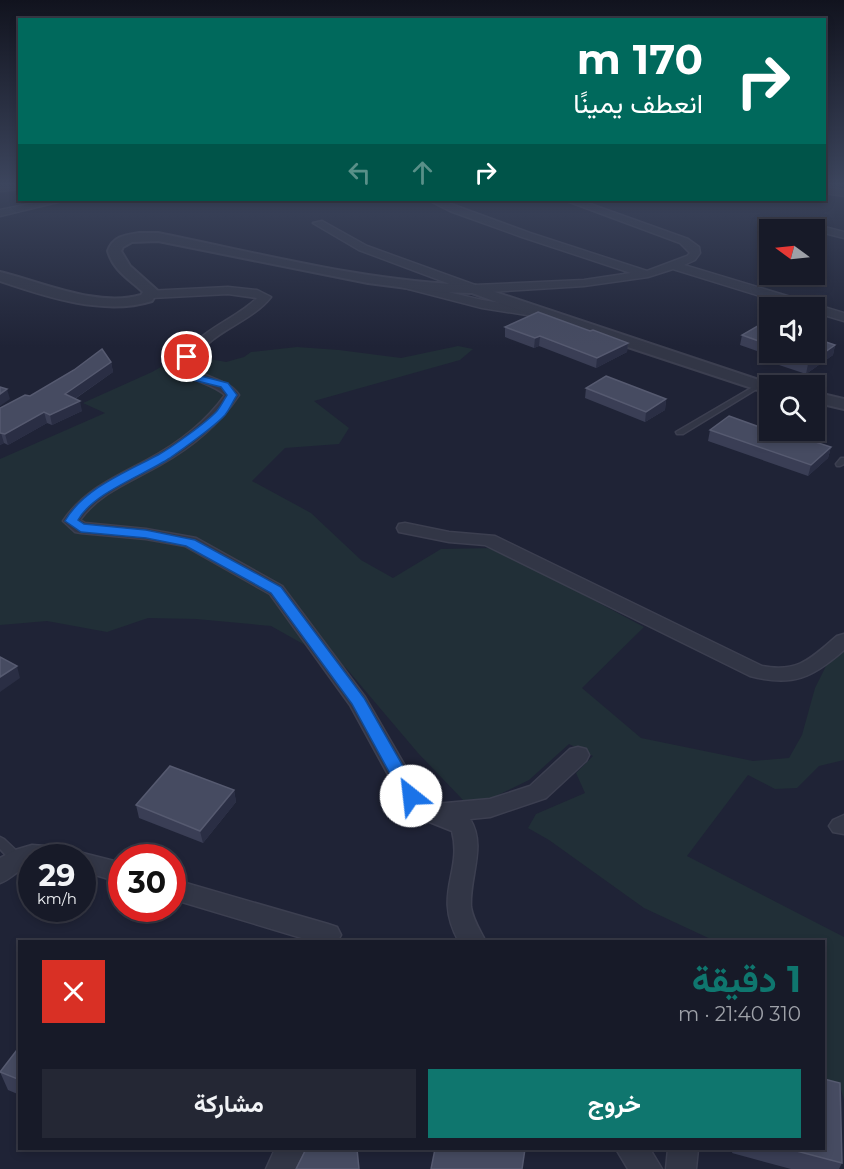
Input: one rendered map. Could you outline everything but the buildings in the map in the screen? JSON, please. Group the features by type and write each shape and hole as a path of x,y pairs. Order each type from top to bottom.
{"street":[{"path":"128,239 120,241 114,248 118,261 147,286 151,294"},
{"path":"166,239 400,284 482,304 539,313"},
{"path":"346,239 363,248 539,313 759,385"},
{"path":"537,239 648,274"},
{"path":"400,284 474,289 584,283 648,274 691,258 695,253 691,245 677,239"},
{"path":"673,266 777,297"},
{"path":"0,276 103,302 134,303 142,301 151,294 235,292 254,293 265,297 187,357 185,368 193,377 225,385 232,395 221,413 165,456 129,474 92,500 77,511 71,521 81,528 146,534 190,542 276,590 358,702 411,796 430,813 462,825 467,836 468,849 459,899 461,920 472,940"},
{"path":"825,311 844,317"},
{"path":"825,400 844,404"},
{"path":"405,528 449,537 489,540 498,543 732,661 764,673 785,676 799,674 815,665 844,640"},
{"path":"430,813 490,808 538,792 578,755"},
{"path":"186,893 327,935"},
{"path":"281,1169 291,1150"},
{"path":"632,1150 647,1169"},
{"path":"681,1169 683,1150"}],"lane":[{"path":"680,432 759,390"},
{"path":"0,842 9,866"}],"shaded area":[{"path":"458,346 473,349 460,360 314,401 349,428 339,444 285,448 252,481 311,513 361,560 393,578 441,549 496,548 644,627 582,688 641,738 753,761 789,758 802,735 815,688 827,664 844,650 844,760 819,766 797,788 775,789 748,775 687,856 844,937 844,1100 841,1090 825,1084 825,940 713,940 644,908 549,840 528,828 536,814 585,793 576,773 593,756 569,744 529,780 486,801 463,800 418,753 346,668 271,626 196,619 148,618 107,632 47,621 0,625 0,459 105,413 83,403 152,372 184,354 226,362 244,357 251,352 297,347 401,358"}],"route":[{"path":"187,357 185,368 193,377 225,385 232,395 221,413 165,456 129,474 92,500 77,511 71,521 81,528 146,534 190,542 276,590 358,702 411,796"}]}
